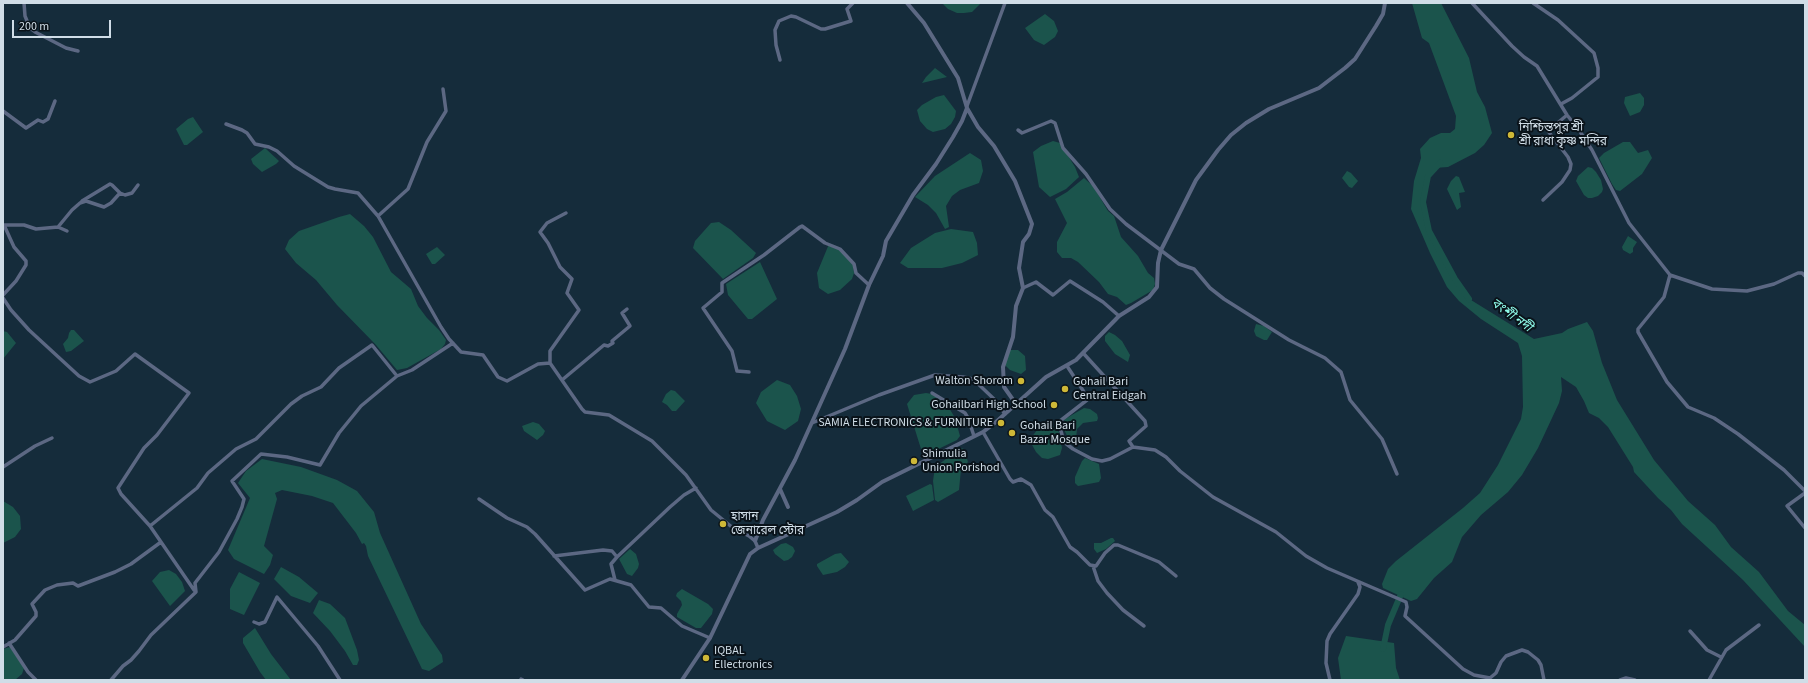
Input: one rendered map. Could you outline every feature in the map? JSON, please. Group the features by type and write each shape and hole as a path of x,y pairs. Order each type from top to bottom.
{"street":[{"path":"24,3 25,16 30,28 39,35 66,48 78,51"},
{"path":"780,60 774,30 780,21 791,16 821,29 825,29 851,21 847,10 853,3"},
{"path":"908,3 924,23 958,78 967,107 978,127 994,146 1016,181 1029,214 1032,228 1023,242 1019,262 1023,288 1016,306 1013,337 1003,367 1004,387 1016,404"},
{"path":"758,548 756,541 763,520 812,423 845,349 883,256 886,240 913,195 936,164 962,121 1005,3"},
{"path":"682,680 710,638 750,554 758,548 837,512 882,482 983,432 1006,414 1046,377 1067,366 1084,354 1119,316 1149,297 1157,287 1161,250 1196,180 1231,135 1246,123 1269,109 1319,88 1345,68 1355,59 1376,26 1383,14 1385,3"},
{"path":"1472,3 1512,46 1537,66 1567,115 1592,150 1629,223 1670,275 1712,289 1747,291 1774,284 1798,273 1802,273 1805,276"},
{"path":"1534,3 1558,20 1594,53 1598,68 1598,77 1572,98 1560,104"},
{"path":"378,216 408,189 427,142 446,111 443,89"},
{"path":"3,111 26,128 38,120 43,122 48,119 55,101"},
{"path":"1543,200 1562,182 1570,170 1571,164 1568,157 1548,131 1567,115"},
{"path":"1018,130 1022,133 1051,121 1055,123 1063,148 1086,174 1110,209 1126,224 1179,264 1194,269 1210,288 1224,299 1289,340 1324,358 1341,372 1350,400 1382,439 1397,474"},
{"path":"226,124 242,130 250,136 255,144 269,147 277,151 294,166 328,186 335,189 358,193 378,216 435,316 453,343 461,352 483,355 498,377 507,381 538,364 550,364"},
{"path":"58,227 80,203 110,184 120,193 125,195 132,193 138,185"},
{"path":"80,203 86,201 104,207 111,203 120,193"},
{"path":"566,213 547,223 540,232 548,243 560,267 572,279 567,293 579,310 550,351 550,364 585,412 609,415 652,441 686,475 711,510 733,528 756,541"},
{"path":"67,231 58,227 36,229 24,225 3,224 14,247 26,261 26,265 16,281 3,296 5,305 29,330 79,376 90,382 116,371 135,354 189,393 162,429 144,448 119,482 118,488 121,494 150,526 196,592"},
{"path":"749,372 737,371 732,351 702,308 722,292 722,283 764,255 802,226 825,243 840,248 854,264 856,273 870,285"},
{"path":"1670,275 1664,297 1638,329 1638,332 1666,382 1688,407 1714,418 1738,434 1788,474 1805,492 1787,506 1805,528"},
{"path":"1023,288 1036,282 1053,294 1070,281 1103,302 1119,316"},
{"path":"562,380 604,345 608,346 613,343 612,341 630,326 622,313 627,309"},
{"path":"196,592 195,583 219,552 242,507 244,500 232,481 261,454 294,458 320,465 338,433 361,406 397,376 418,366 453,343"},
{"path":"150,526 198,488 208,473 236,449 256,439 291,404 302,396 321,387 339,368 372,346 397,376"},
{"path":"1084,354 1145,421 1146,426 1129,441 1133,447"},
{"path":"1067,366 1086,395 1087,400 1060,421 1064,442 1084,455 1102,461 1110,459 1133,447 1155,450 1213,497 1276,532 1316,561 1358,582 1399,598 1407,604 1405,613 1407,618 1422,630 1441,650 1463,669 1480,676 1490,678 1496,673 1501,662 1506,656 1522,650 1528,652 1538,660 1541,665 1544,680"},
{"path":"812,423 879,395 935,375 963,377 973,380 994,399 1006,414"},
{"path":"932,393 965,413 974,436"},
{"path":"983,432 1010,479 1013,482 1021,479 1031,485 1045,510 1053,517 1070,547 1093,566 1098,581 1123,610 1144,626"},
{"path":"3,467 35,446 52,438"},
{"path":"615,580 611,564 617,557 670,507 696,488"},
{"path":"780,489 788,507"},
{"path":"479,499 507,518 527,527 585,590 604,581 615,580 634,587 649,606 662,608 682,626 710,638"},
{"path":"3,647 15,640 36,616 36,612 32,604 45,590 57,585 73,583 78,586 131,564 161,542"},
{"path":"1093,566 1096,566 1105,552 1114,545 1118,545 1159,562 1176,576"},
{"path":"554,556 603,550 612,551 617,557"},
{"path":"1330,680 1325,658 1327,641 1330,634 1358,594 1360,587 1358,582"},
{"path":"111,680 139,651 151,635 196,592"},
{"path":"254,622 259,624 265,622 277,597 318,646 340,680"},
{"path":"1709,680 1726,650 1759,625"},
{"path":"1690,631 1707,650 1721,657"},
{"path":"10,643 28,672 36,680"},
{"path":"1620,680 1626,678 1635,680"}],"shaded area":[{"path":"942,3 981,3 972,12 957,13 948,9"},
{"path":"1412,3 1441,3 1469,58 1477,92 1485,107 1492,133 1484,145 1475,153 1448,167 1434,168 1426,184 1421,205 1430,235 1457,285 1471,300 1534,339 1562,333 1568,329 1587,322 1593,331 1602,363 1617,400 1654,460 1688,501 1715,525 1731,547 1759,572 1788,611 1805,625 1805,647 1743,580 1682,524 1671,510 1634,472 1633,467 1608,427 1599,418 1589,413 1576,387 1561,377 1562,391 1559,403 1538,448 1522,475 1508,492 1481,515 1462,537 1452,562 1434,578 1417,599 1411,601 1383,588 1382,584 1388,569 1396,561 1480,493 1498,465 1521,419 1523,407 1522,356 1518,343 1481,319 1459,301 1447,287 1411,209 1414,181 1421,158 1420,149 1430,138 1441,133 1450,133 1455,129 1456,116 1429,43 1422,38"},
{"path":"1045,14 1054,21 1058,31 1055,37 1044,45 1034,40 1025,28"},
{"path":"935,68 947,77 922,83 926,77"},
{"path":"1640,93 1644,98 1644,105 1640,112 1630,116 1624,103 1625,97"},
{"path":"944,95 956,111 955,117 951,124 945,129 933,132 927,129 920,121 917,110 922,105 936,97"},
{"path":"193,117 203,132 187,145 184,145 176,129 188,119"},
{"path":"1053,141 1060,143 1075,167 1079,177 1066,189 1050,197 1039,187 1033,152 1041,146"},
{"path":"1623,142 1630,142 1638,153 1648,150 1652,158 1642,174 1620,191 1616,190 1612,184 1599,158 1604,153"},
{"path":"265,148 279,161 262,172 253,164 251,159"},
{"path":"970,153 981,160 983,171 979,183 960,190 952,196 946,206 949,227 945,229 936,213 928,205 915,197 935,176"},
{"path":"1588,167 1592,168 1596,172 1601,180 1603,189 1598,196 1592,198 1588,198 1584,195 1576,181 1578,176"},
{"path":"1347,171 1351,173 1358,181 1352,188 1349,187 1342,178"},
{"path":"1456,176 1459,177 1465,192 1459,193 1461,207 1457,210 1447,189 1451,181"},
{"path":"1084,178 1093,186 1108,211 1114,216 1121,237 1138,256 1148,273 1154,278 1155,284 1153,290 1126,305 1117,297 1108,294 1099,282 1078,262 1071,258 1062,258 1057,252 1057,242 1067,223 1055,199 1067,192"},
{"path":"350,214 364,226 373,237 391,272 411,289 418,306 446,340 441,349 407,368 397,370 316,280 296,263 285,249 289,240 299,231"},
{"path":"719,222 731,230 756,253 753,258 723,279 693,248 695,241 711,223"},
{"path":"951,229 973,232 977,243 978,255 962,263 942,268 908,268 900,263 911,248 935,233"},
{"path":"1628,236 1637,242 1633,248 1633,252 1630,254 1623,250 1622,247"},
{"path":"829,244 841,250 853,265 854,273 852,279 840,290 828,294 819,288 817,273"},
{"path":"437,247 445,255 435,264 432,264 426,254"},
{"path":"760,262 777,299 752,319 748,319 728,295 726,284"},
{"path":"1256,324 1264,326 1272,332 1267,340 1256,336 1254,331"},
{"path":"71,330 74,330 84,341 71,351 66,352 63,344 68,338"},
{"path":"3,331 7,332 16,343 3,359"},
{"path":"1109,332 1122,341 1130,355 1128,362 1115,354 1105,341 1105,336"},
{"path":"1010,350 1018,350 1025,356 1026,370 1021,374 1010,370 1005,365"},
{"path":"777,380 790,385 797,396 801,409 798,421 785,430 767,421 756,403 761,392"},
{"path":"671,390 675,391 685,401 676,411 672,411 662,402 666,394"},
{"path":"926,393 932,394 948,406 955,418 960,436 957,440 932,452 926,453 921,449 907,404 914,395"},
{"path":"1084,408 1090,409 1097,414 1097,421 1083,423 1077,429 1076,439 1072,440 1068,438 1062,425 1065,419"},
{"path":"533,422 539,424 545,431 537,440 524,431 522,426"},
{"path":"1050,425 1055,427 1059,432 1062,448 1060,455 1048,459 1042,458 1036,452 1031,443 1031,438 1037,430"},
{"path":"961,448 964,449 968,462 961,469 959,490 938,502 935,500 933,481 935,467"},
{"path":"1085,458 1099,464 1101,478 1099,482 1078,486 1075,483 1075,477 1082,461"},
{"path":"262,459 301,467 337,480 357,491 374,512 380,533 421,624 442,655 443,662 429,671 422,669 368,556 366,546 364,543 362,544 356,533 333,503 312,496 282,490 275,493 277,499 264,546 273,555 270,565 264,574 234,559 228,550 250,498 238,483 246,471"},
{"path":"930,484 932,485 934,500 913,511 906,496"},
{"path":"3,501 13,507 20,516 21,529 15,537 3,543"},
{"path":"1111,538 1115,541 1106,549 1097,553 1094,549 1094,543 1101,543"},
{"path":"786,543 793,547 795,551 792,557 784,561 775,554 773,550 781,544"},
{"path":"630,549 636,554 639,564 632,576 627,574 619,559"},
{"path":"841,553 849,562 845,567 837,572 823,575 817,564 835,554"},
{"path":"281,567 299,577 318,593 310,603 291,596 274,579"},
{"path":"169,570 176,574 182,582 185,591 170,606 152,581 160,572"},
{"path":"239,572 260,583 244,615 230,609 230,589"},
{"path":"682,589 708,604 713,609 712,614 701,628 696,628 677,617 682,605 681,601 676,596"},
{"path":"319,600 330,604 345,618 357,650 359,660 357,665 353,665 345,651 330,631 313,613"},
{"path":"255,628 271,654 291,680 266,680 260,672 243,643 243,638"},
{"path":"1346,636 1394,643 1396,668 1400,680 1341,680 1338,658"},
{"path":"10,647 24,668 22,674 15,680 3,680 3,649"}],"waterway":[{"name":"বংশী নদী","path":"1440,163 1428,176 1423,202 1429,231 1455,279 1469,299"},
{"name":"বংশী নদী","path":"1383,649 1388,625 1401,594"}],"place":[{"name":"নিশ্চিন্তপুর শ্রী শ্রী রাধা কৃষ্ণ মন্দির","path":"1511,135"},
{"name":"Walton Shorom","path":"1021,381"},
{"name":"Gohail Bari Central Eidgah","path":"1065,389"},
{"name":"Gohailbari High School","path":"1054,405"},
{"name":"SAMIA ELECTRONICS & FURNITURE","path":"1001,423"},
{"name":"Gohail Bari Bazar Mosque","path":"1012,433"},
{"name":"Shimulia Union Porishod","path":"914,461"},
{"name":"হাসান জেনারেল স্টোর","path":"723,524"},
{"name":"IQBAL Ellectronics","path":"706,658"}]}
